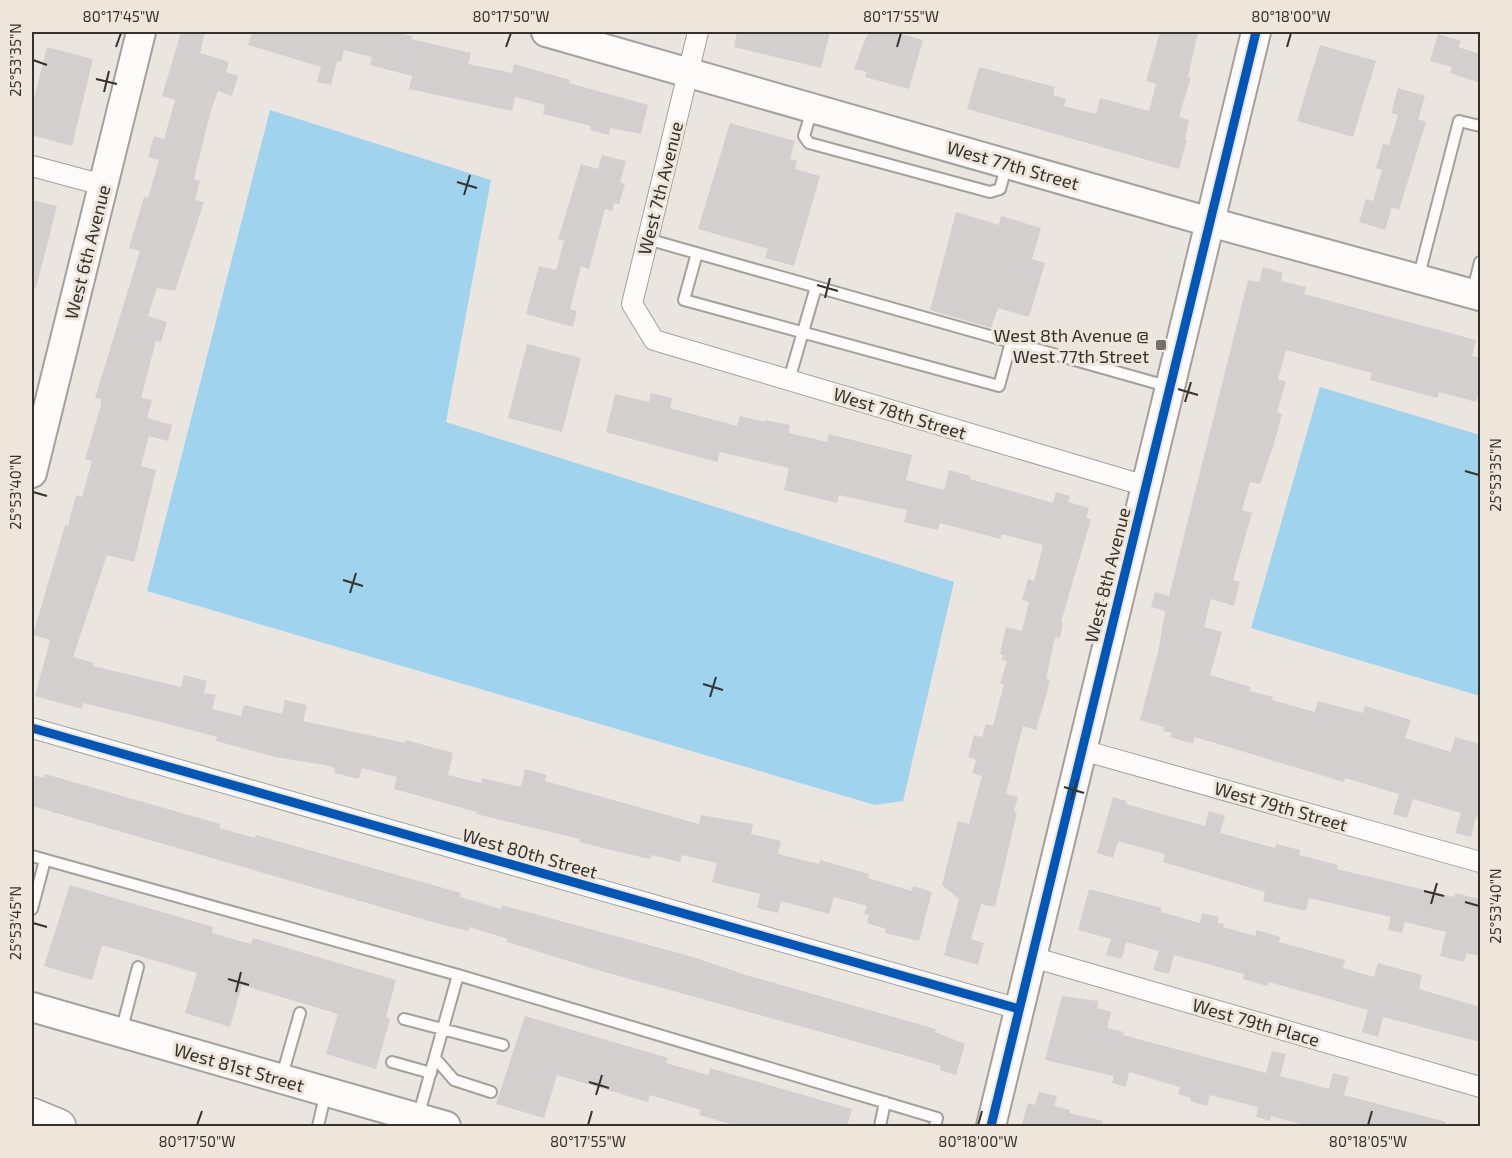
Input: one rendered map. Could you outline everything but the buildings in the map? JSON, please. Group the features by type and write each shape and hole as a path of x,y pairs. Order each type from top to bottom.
{"street":[{"name":"West 6th Avenue","path":"32,473 141,32"},
{"name":"West 77th Street","path":"546,32 1210,222 1476,295"},
{"name":"West 7th Avenue","path":"654,340 632,304 698,32"},
{"name":"West 8th Avenue","path":"991,1126 1256,32"},
{"path":"32,166 103,185"},
{"name":"West 78th Street","path":"654,340 1146,486"},
{"name":"West 80th Street","path":"32,728 1019,1009"},
{"name":"West 79th Street","path":"1082,750 1480,862"},
{"name":"West 79th Place","path":"1032,957 1480,1087"},
{"name":"West 81st Street","path":"32,1007 446,1126"}],"lane":[{"path":"813,107 804,136 809,143 990,192 1000,189 1008,163"},
{"path":"1418,279 1459,121 1480,126"},
{"path":"647,239 1170,387"},
{"path":"697,253 684,300 999,386 1011,342"},
{"path":"1476,295 1480,262"},
{"path":"789,380 816,287"},
{"path":"32,856 458,975 885,1102 937,1118 935,1126"},
{"path":"32,909 45,860"},
{"path":"120,1033 138,967"},
{"path":"418,1118 458,975"},
{"path":"281,1079 300,1013"},
{"path":"404,1019 502,1045"},
{"path":"435,1058 454,1080 491,1092"},
{"path":"393,1062 431,1073"},
{"path":"318,1126 326,1092"},
{"path":"880,1126 885,1102"}],"water":[{"path":"270,110 491,180 446,422 954,582 903,801 875,805 147,591"},
{"path":"1320,387 1480,435 1480,696 1251,628"}],"cycle path":[{"path":"991,1126 1256,32"},
{"path":"32,728 1019,1009"}],"place":[{"name":"West 8th Avenue @ West 77th Street","path":"1161,345"}]}
